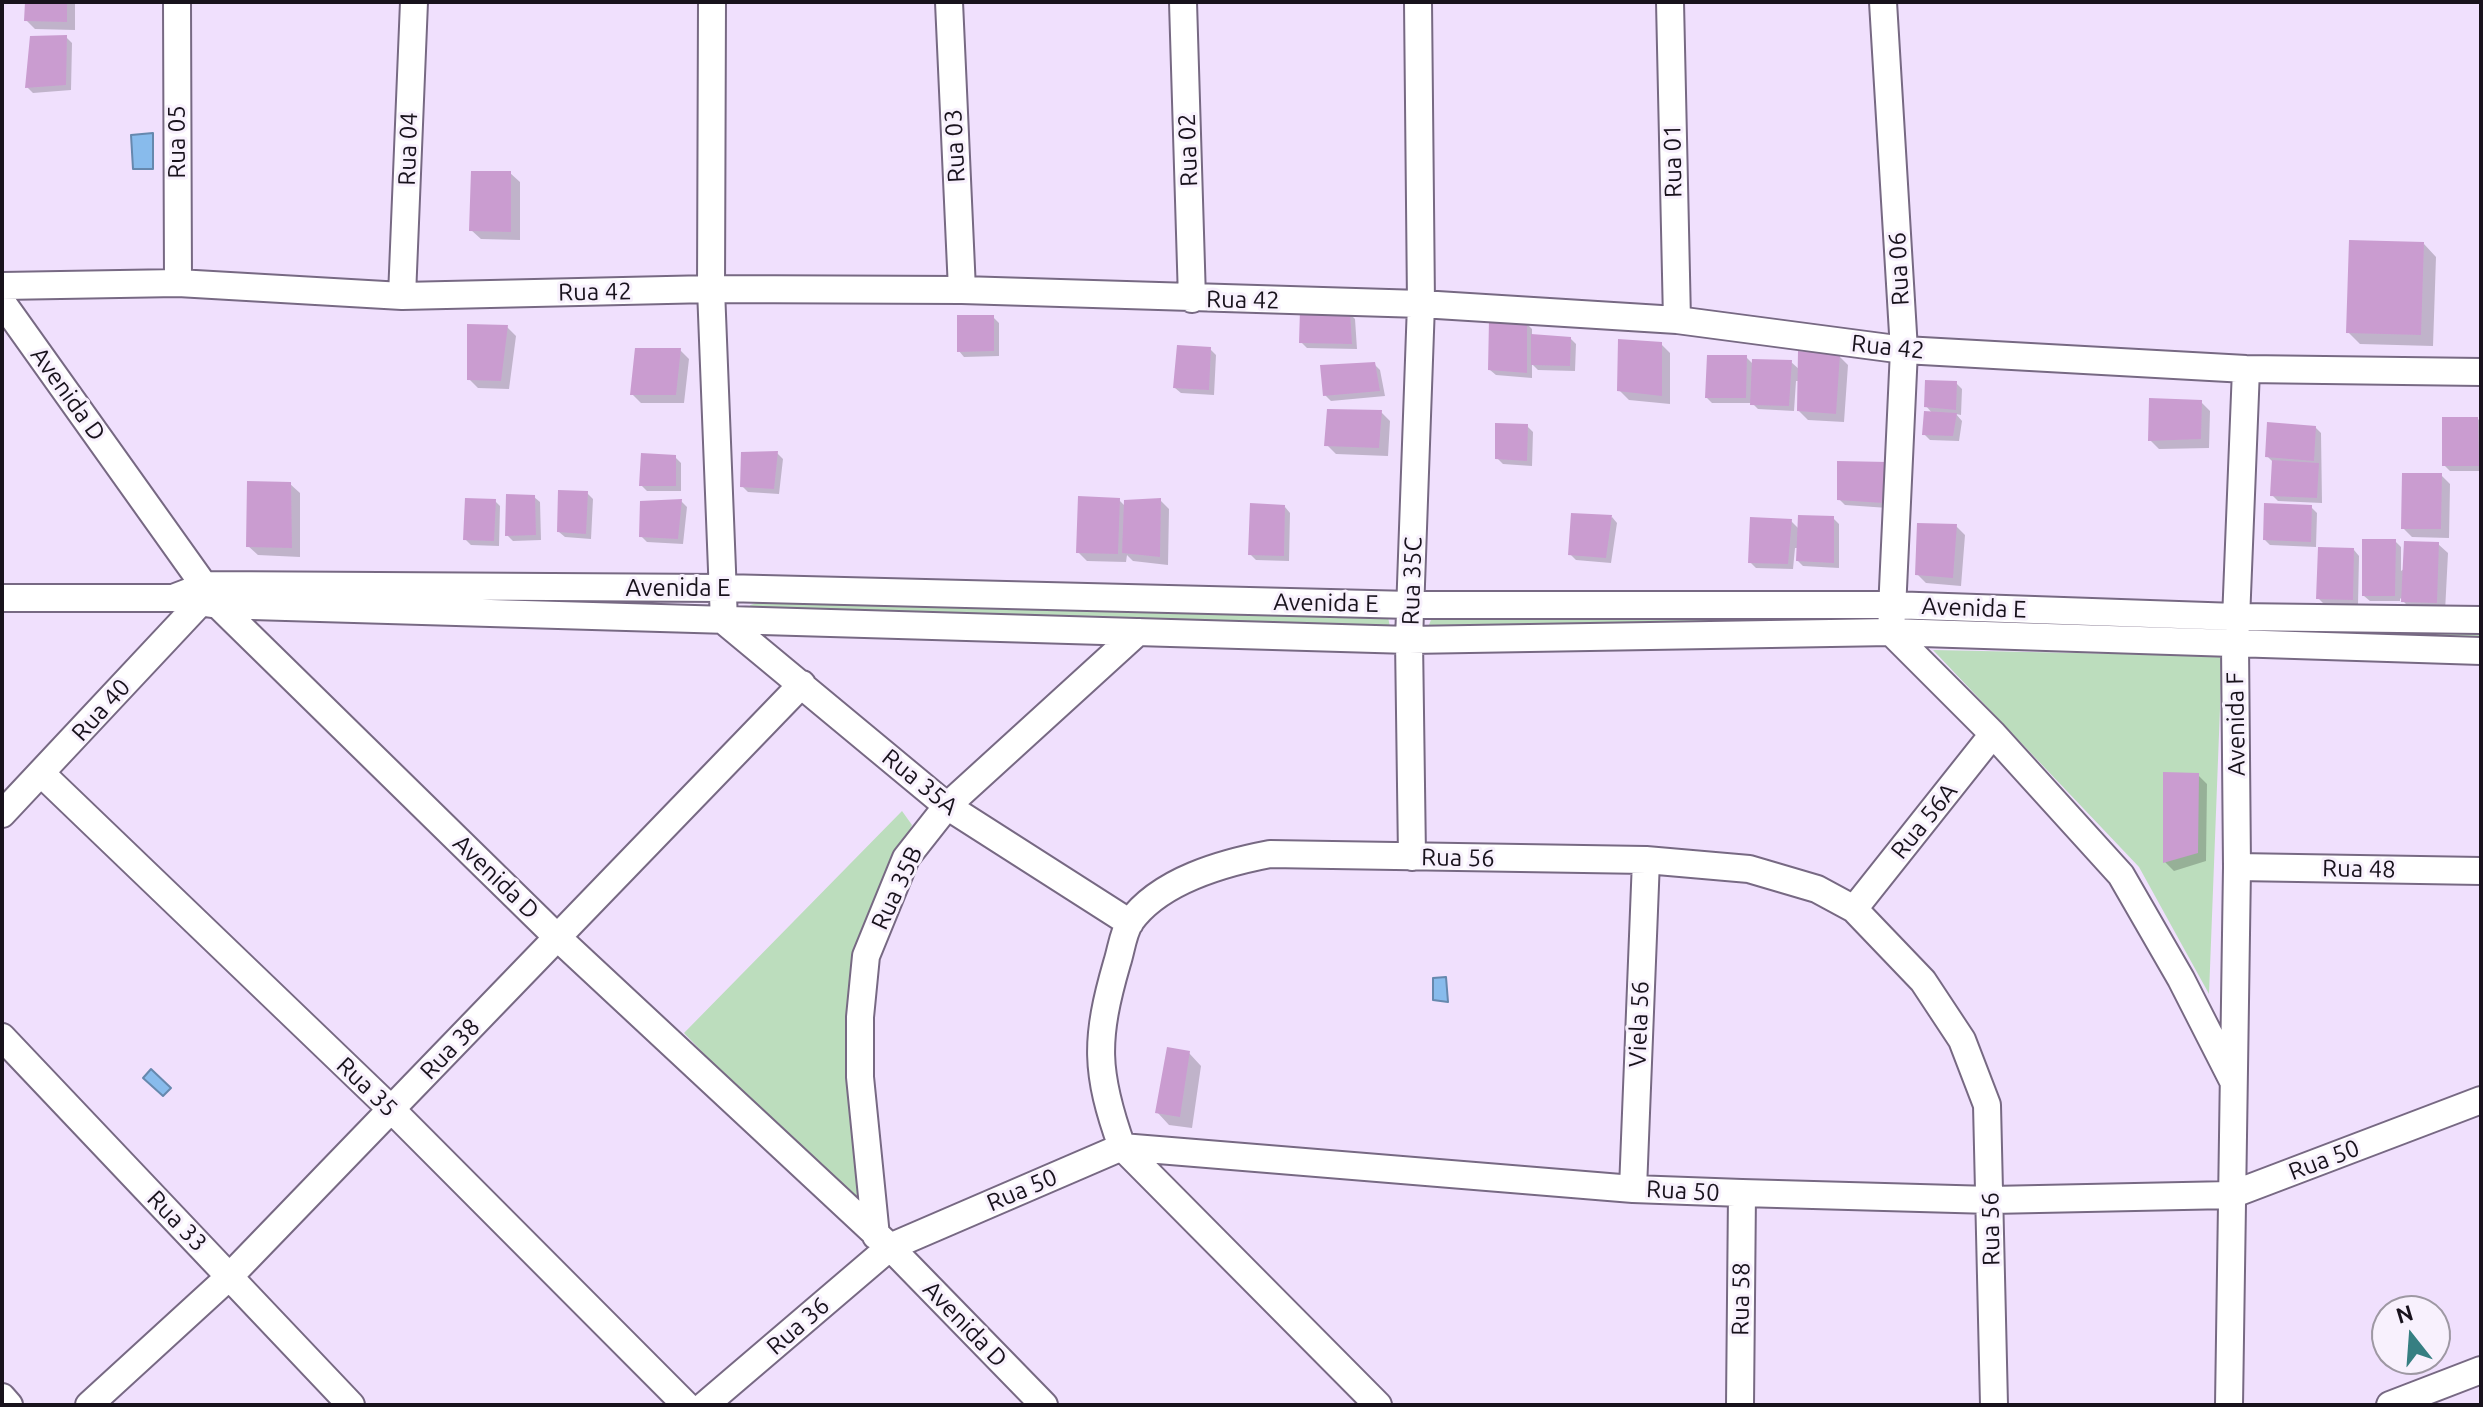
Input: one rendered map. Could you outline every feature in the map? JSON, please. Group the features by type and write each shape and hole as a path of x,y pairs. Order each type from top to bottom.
{"street":[{"name":"Rua 05","path":"177,2 178,283"},
{"name":"Rua 04","path":"402,296 414,2"},
{"path":"712,2 711,289 724,621"},
{"name":"Rua 03","path":"949,2 962,290"},
{"name":"Rua 02","path":"1183,2 1192,299"},
{"name":"Rua 35C","path":"1412,857 1409,640 1421,304 1418,2"},
{"name":"Rua 01","path":"1670,2 1677,320"},
{"name":"Rua 06","path":"1883,2 1904,350 1891,632"},
{"name":"Rua 42","path":"2,286 178,283 402,296 711,289 962,290 1421,304 1677,320 1904,350 2246,369 2481,372"},
{"name":"Avenida D","path":"2,302 199,598 883,1241 1044,1405"},
{"name":"Avenida F","path":"2229,1405 2237,867 2235,645 2246,369"},
{"name":"Avenida E","path":"2,598 385,599 723,588 1411,605 1890,605 2236,617 2481,620"},
{"name":"Rua 40","path":"2,814 42,774 199,598"},
{"name":"Avenida E","path":"385,599 724,621 1409,640 1891,632 2481,651"},
{"name":"Rua 35A","path":"724,621 947,806 1130,923"},
{"name":"Rua 35B","path":"883,1241 860,1077 860,1017 866,956 906,858 947,806 1138,632"},
{"name":"Avenida F","path":"1891,632 1993,734 2121,875 2181,979 2232,1079"},
{"name":"Rua 38","path":"89,1405 230,1276 802,684"},
{"name":"Rua 56A","path":"1854,909 1993,734"},
{"name":"Rua 35","path":"42,774 392,1110 686,1405"},
{"name":"Rua 56","path":"1130,923 1166,890 1215,865 1270,854 1646,860 1749,869 1817,889 1854,909 1923,981 1962,1040 1987,1105 1994,1405"},
{"name":"Viela 56","path":"1633,1189 1646,860"},
{"name":"Rua 48","path":"2237,867 2481,871"},
{"path":"1130,923 1102,1013 1098,1062 1108,1109 1122,1147 1378,1405"},
{"name":"Rua 33","path":"2,1037 351,1405"},
{"name":"Rua 50","path":"883,1241 1122,1147 1633,1189 1991,1200 2231,1195 2481,1100"},
{"name":"Rua 58","path":"1740,1405 1742,1193"},
{"name":"Rua 36","path":"705,1405 883,1241"},
{"path":"2390,1405 2481,1370"},
{"path":"2,1397 9,1405"}],"green space":[{"path":"762,602 1363,616 1388,617 1390,627 752,613 750,605"},
{"path":"1432,617 1843,620 1432,628 1429,625"},
{"path":"2263,626 2481,632 2481,641 2262,637"},
{"path":"1933,650 2222,656 2209,994 2139,867"},
{"path":"902,811 912,825 857,950 846,1061 869,1198 851,1206 684,1033"}],"water":[{"path":"153,133 153,169 133,169 131,135"},
{"path":"1446,977 1448,1002 1433,1000 1433,978"},
{"path":"151,1069 171,1088 163,1096 143,1078"}],"building":[{"path":"25,2 67,2 67,22 24,21"},
{"path":"67,35 66,85 25,88 30,36"},
{"path":"471,171 511,171 511,232 469,231"},
{"path":"2349,240 2424,242 2421,335 2346,333"},
{"path":"1300,310 1350,311 1352,344 1299,343"},
{"path":"957,315 994,315 994,351 957,352"},
{"path":"1489,320 1527,321 1527,373 1488,370"},
{"path":"467,324 508,325 501,381 467,380"},
{"path":"1531,334 1571,337 1570,366 1531,365"},
{"path":"1618,339 1662,342 1662,396 1617,391"},
{"path":"1177,345 1211,347 1209,390 1173,388"},
{"path":"635,348 681,348 676,395 630,395"},
{"path":"1798,351 1840,354 1836,414 1797,411"},
{"path":"1707,355 1747,355 1746,398 1705,398"},
{"path":"1752,359 1792,360 1789,406 1750,405"},
{"path":"1375,362 1380,391 1323,396 1320,365"},
{"path":"1925,380 1957,381 1956,410 1924,407"},
{"path":"2149,398 2202,400 2201,439 2148,441"},
{"path":"1327,409 1382,410 1379,448 1324,446"},
{"path":"1924,411 1957,413 1953,436 1922,435"},
{"path":"2442,417 2478,417 2479,466 2442,466"},
{"path":"2267,422 2316,426 2314,461 2265,457"},
{"path":"1495,423 1528,424 1527,461 1495,459"},
{"path":"778,451 774,489 740,487 741,452"},
{"path":"641,453 676,455 676,486 639,486"},
{"path":"2272,460 2319,463 2317,498 2270,496"},
{"path":"1837,461 1888,462 1883,503 1837,500"},
{"path":"2402,473 2442,473 2441,529 2401,529"},
{"path":"247,481 291,482 292,548 246,547"},
{"path":"558,490 588,491 586,534 557,532"},
{"path":"506,494 535,495 536,535 505,536"},
{"path":"1078,496 1120,498 1118,554 1076,553"},
{"path":"465,498 496,499 494,541 463,540"},
{"path":"1161,498 1160,557 1122,553 1124,500"},
{"path":"682,499 678,539 639,537 640,501"},
{"path":"1250,503 1285,505 1284,556 1248,555"},
{"path":"2264,503 2312,505 2311,542 2263,540"},
{"path":"1571,513 1612,515 1606,558 1568,555"},
{"path":"1798,515 1834,516 1834,563 1796,561"},
{"path":"1750,517 1792,519 1788,564 1748,563"},
{"path":"1917,523 1957,524 1953,578 1915,575"},
{"path":"2362,539 2396,539 2395,596 2362,596"},
{"path":"2404,541 2439,542 2437,603 2401,602"},
{"path":"2318,547 2354,548 2353,600 2316,599"},
{"path":"2163,772 2199,773 2198,853 2163,863"},
{"path":"1167,1047 1190,1051 1180,1117 1155,1113"}]}
